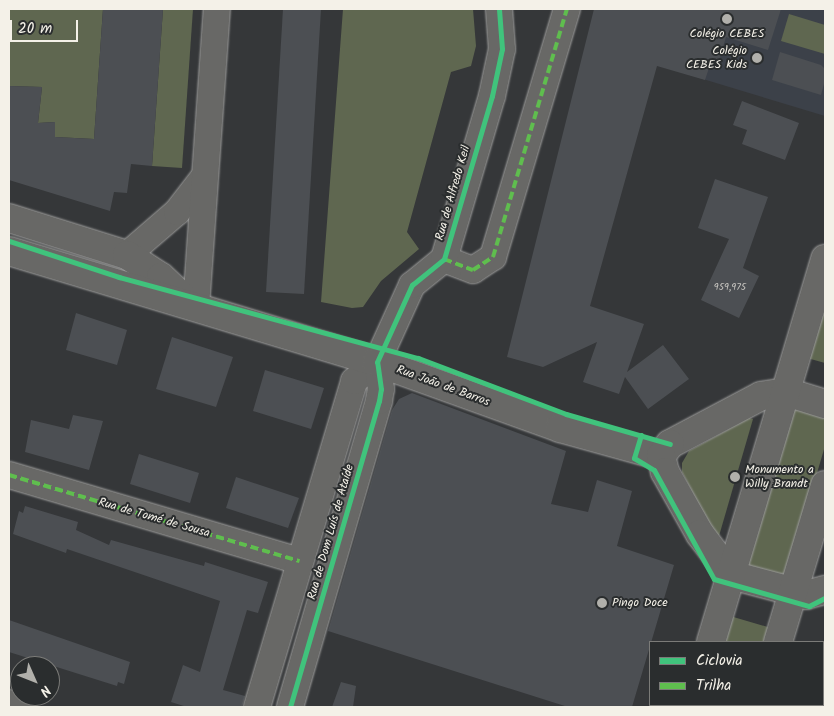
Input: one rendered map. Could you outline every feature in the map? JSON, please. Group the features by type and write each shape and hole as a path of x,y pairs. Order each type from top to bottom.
{"street":[{"path":"196,307 217,9"},
{"name":"Rua de Alfredo Keil","path":"377,362 412,285 444,259 492,96 502,49 499,9"},
{"name":"Rua de Alfredo Keil","path":"444,259 473,270 485,265 494,257 567,9"},
{"path":"127,254 177,212 204,177"},
{"name":"Rua João de Barros","path":"9,218 127,254 161,277 196,307"},
{"name":"Rua João de Barros","path":"9,251 377,362 552,425 661,456"},
{"path":"711,641 825,259"},
{"name":"Rua de Dom Luís de Ataíde","path":"257,707 354,381 377,362 382,389 379,401 290,707"},
{"path":"825,404 786,392 751,400 670,444 661,456 665,472 700,534 731,575 793,593 813,595 825,590"},
{"name":"Rua de Tomé de Sousa","path":"9,476 300,561"},
{"path":"778,641 825,485"},
{"path":"9,703 23,707"}],"shaded area":[{"name":"Colégio CEBES Kids","path":"703,9 825,9 825,116 683,73"}],"green space":[{"path":"9,9 103,9 94,139 55,137 55,122 38,123 42,87 9,86"},
{"path":"163,9 193,9 182,168 152,166"},
{"path":"343,9 473,9 476,46 471,66 451,72 407,232 419,249 381,281 363,307 352,308 321,302"},
{"path":"789,14 825,25 825,54 781,41"},
{"path":"825,297 825,363 807,358"},
{"path":"793,406 825,416 825,446 786,578 745,566"},
{"path":"749,418 753,419 719,536 714,534 682,472 682,463 689,451"},
{"path":"730,616 771,628 767,641 722,641"}],"building":[{"path":"103,9 163,9 152,166 131,164 127,193 114,192 110,211 9,180 9,86 42,87 38,123 55,122 55,137 94,139"},
{"path":"283,9 321,9 304,294 266,292"},
{"path":"594,9 781,9 768,50 726,37 718,64 711,62 705,80 657,66 590,306 644,324 627,372 663,345 689,379 648,409 625,377 619,394 583,382 597,342 543,367 507,357"},
{"path":"780,52 821,65 825,69 825,80 821,95 772,80"},
{"path":"742,101 799,123 785,160 742,144 747,130 733,125"},
{"path":"715,179 768,197 743,268 759,276 739,318 701,300 729,239 698,228"},
{"path":"76,313 127,330 117,365 66,350"},
{"path":"172,337 233,357 216,407 156,389"},
{"path":"265,370 324,388 311,429 253,411"},
{"path":"412,393 566,451 551,504 588,512 597,480 632,491 617,546 674,565 652,641 649,641 649,650 632,707 568,707 328,631 392,410 399,399"},
{"path":"73,415 103,421 89,470 25,452 31,420 69,429"},
{"path":"139,454 199,473 190,503 130,484"},
{"path":"236,477 299,498 288,528 226,508"},
{"path":"25,506 78,522 76,530 109,545 111,540 204,566 205,562 268,582 258,613 247,610 223,690 245,696 242,707 187,707 171,702 183,665 200,672 220,601 67,549 66,553 13,534 19,511 23,513"},
{"path":"9,620 130,662 124,684 118,682 117,686 60,668 60,656 22,656 9,652"},
{"path":"341,682 356,686 353,707 332,707"}],"marked path":[{"path":"444,259 473,270 493,257 567,9"},
{"path":"9,475 300,561"}],"cycle path":[{"path":"290,707 379,401 381,389 377,362 412,285 444,259 492,96 502,49 499,9"},
{"path":"9,241 119,277 418,358 566,414 670,444"},
{"path":"641,435 634,458 654,470 714,579 809,606 825,598"}],"place":[{"name":"Colégio CEBES","path":"727,19"},
{"name":"Colégio CEBES Kids","path":"757,58"},
{"name":"Monumento a Willy Brandt","path":"735,477"},
{"name":"Pingo Doce","path":"602,603"}]}
